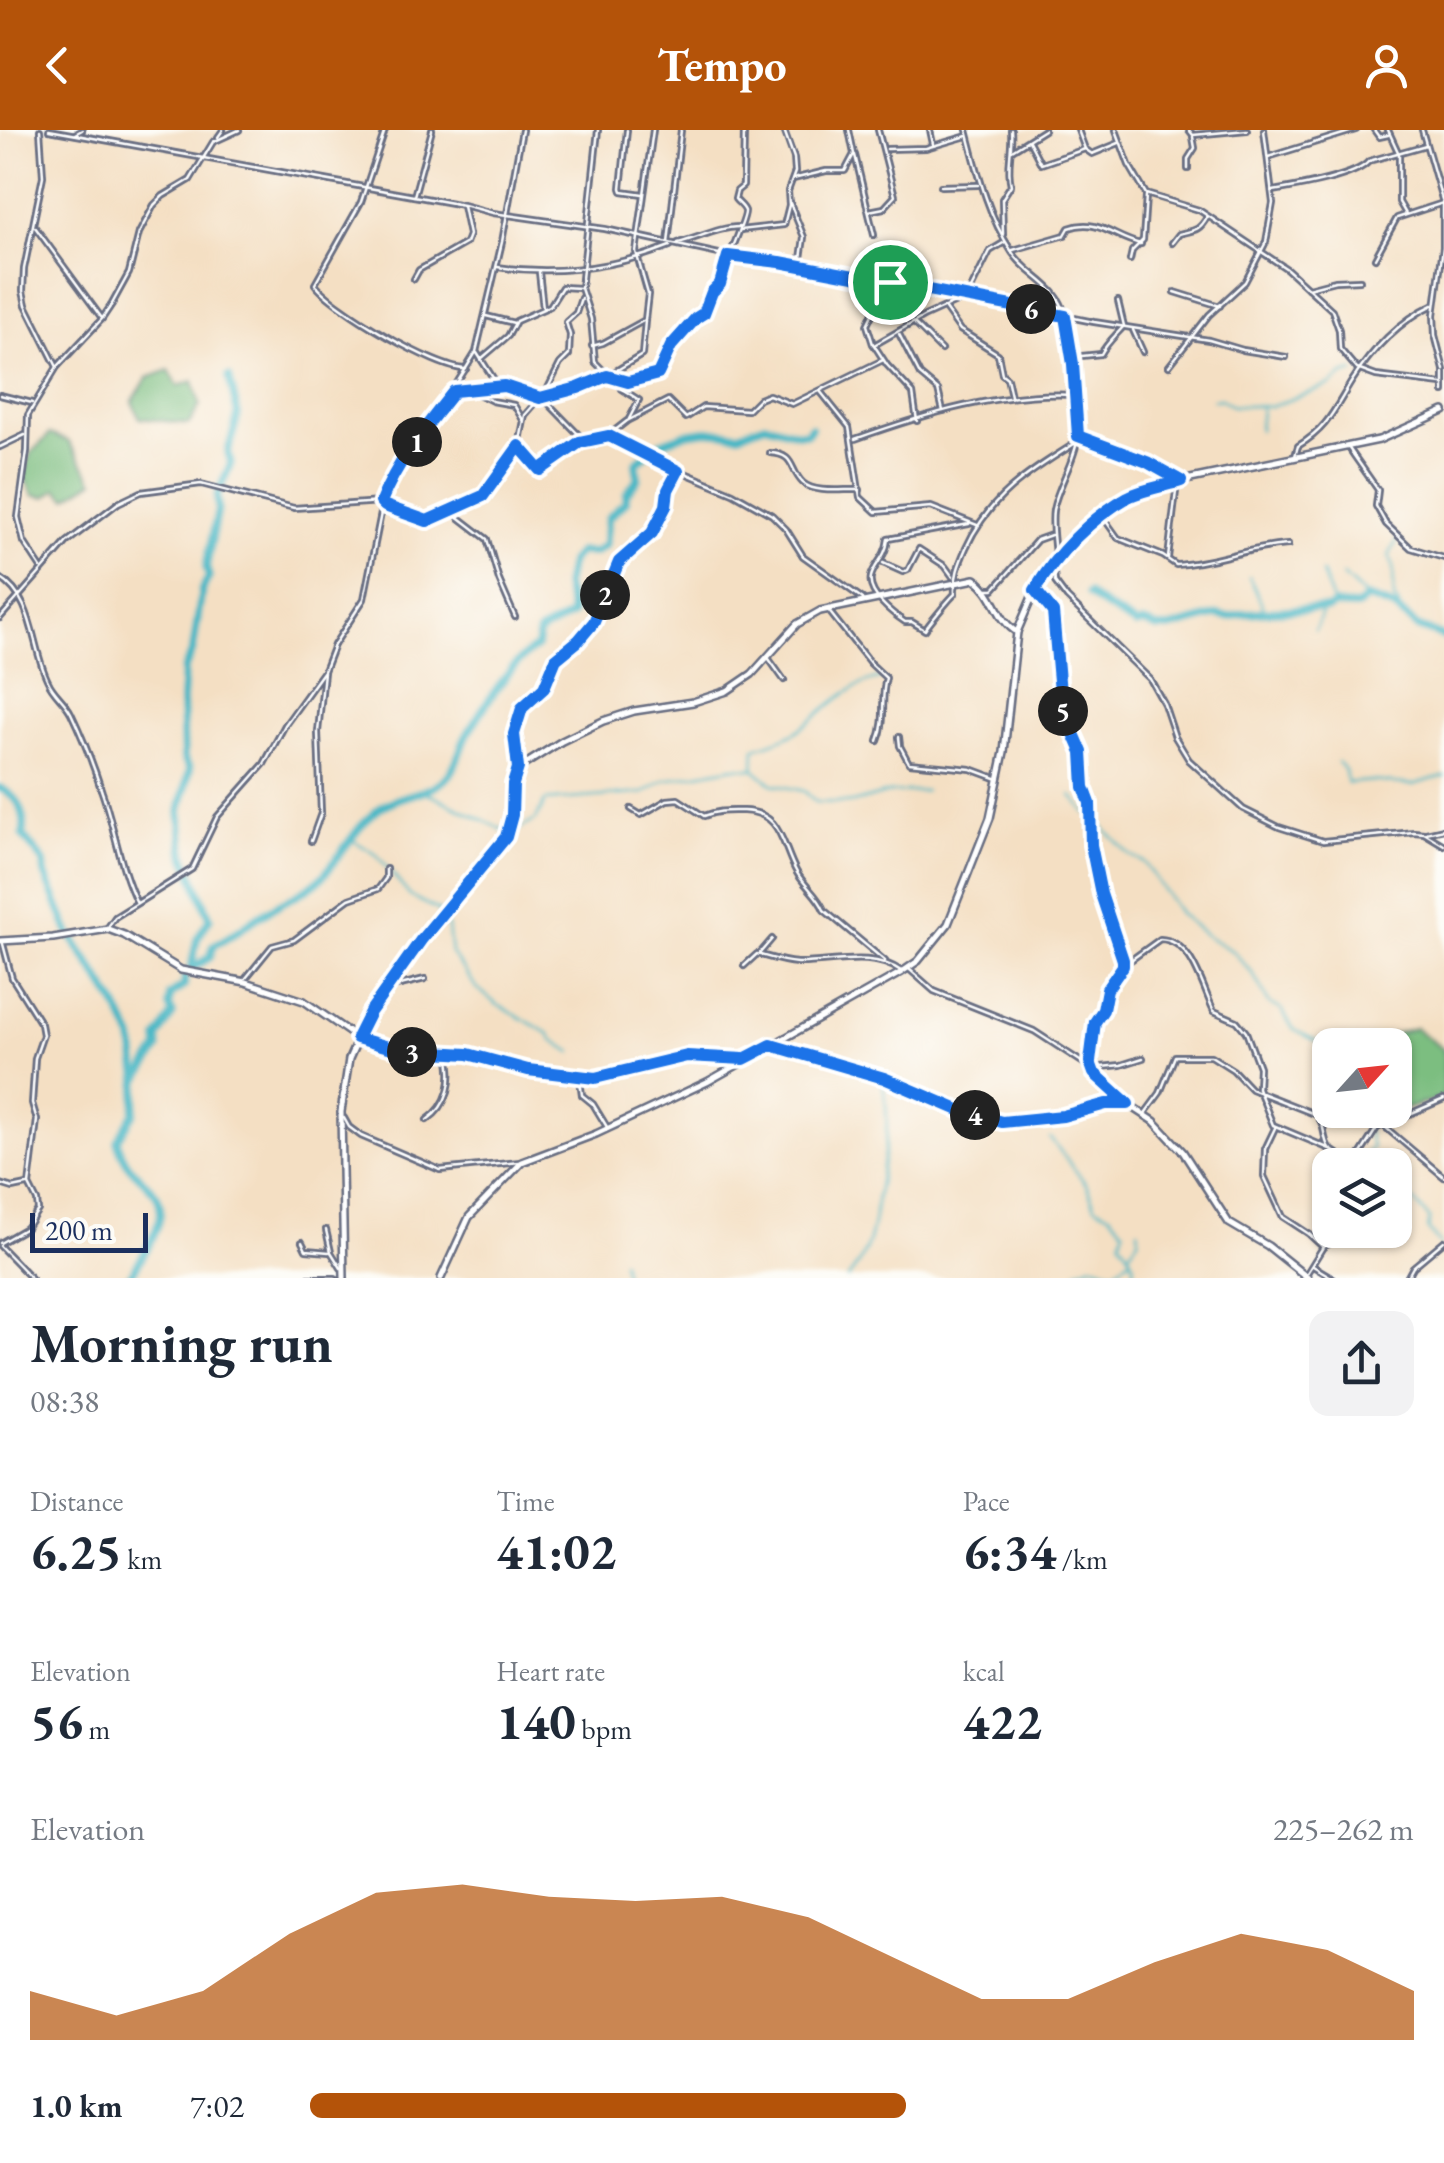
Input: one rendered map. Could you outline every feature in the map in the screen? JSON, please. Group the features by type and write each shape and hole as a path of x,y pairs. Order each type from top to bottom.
{"street":[{"path":"40,130 42,176 23,276 24,299 57,367"},
{"path":"50,130 728,256 1194,337 1286,357"},
{"path":"73,135 82,130"},
{"path":"41,569 24,542 18,521 28,415 57,367 102,319 129,273 144,219 162,196 190,180 223,130"},
{"path":"218,139 240,130"},
{"path":"384,130 366,187 315,284 335,306 418,353 452,368 466,369"},
{"path":"414,198 432,130"},
{"path":"108,929 115,917 192,869 217,817 264,764 285,724 324,670 334,645 366,593 381,502 402,461 454,391 476,352 522,130"},
{"path":"598,130 581,288 591,319 595,362 619,381 636,381 660,371 668,349 704,313 712,292 720,284 745,212 736,199 738,190 744,186 744,130"},
{"path":"628,130 620,188 642,194"},
{"path":"476,352 495,381 542,397 608,376 642,354 648,294 638,258 639,237 653,130"},
{"path":"670,245 681,130"},
{"path":"496,266 539,270 584,268 638,258 725,226 739,229 784,225 794,158 784,130"},
{"path":"849,130 874,235"},
{"path":"868,211 884,208 895,196 878,130"},
{"path":"930,130 933,146"},
{"path":"1005,240 1002,199 1012,185 1007,169 1012,150 1011,130"},
{"path":"1012,150 1044,130"},
{"path":"1078,130 1085,149"},
{"path":"1116,130 1146,194 1141,244 1132,251 1130,260"},
{"path":"1188,169 1188,159 1195,148 1189,130"},
{"path":"1193,135 1247,130"},
{"path":"1169,366 1209,315 1245,282 1262,250 1271,220 1264,130"},
{"path":"1268,156 1356,130"},
{"path":"1374,130 1378,138 1389,132 1399,154 1399,202 1406,216"},
{"path":"1422,130 1443,203 1443,247 1434,304 1444,392"},
{"path":"884,150 933,146 968,133 980,184 1011,251 1057,294 1072,357 1078,436 1054,507 1056,582 1067,598 1154,684 1175,737 1189,760 1243,809 1323,841 1444,829"},
{"path":"1029,141 1041,164 1085,149 1096,153 1120,142"},
{"path":"1271,191 1322,182 1364,167 1369,161 1427,144"},
{"path":"793,179 826,171 844,172 854,154"},
{"path":"940,186 980,184"},
{"path":"1146,194 1208,216 1262,250 1332,310 1340,349 1361,370 1376,376 1442,384"},
{"path":"788,198 804,237 800,266"},
{"path":"1374,258 1393,222 1443,203"},
{"path":"414,279 418,270 466,243 469,235 462,204"},
{"path":"1172,242 1179,234 1189,234 1202,226 1208,216"},
{"path":"1011,251 1065,235 1068,228 1082,224 1109,229 1141,244"},
{"path":"34,226 102,319"},
{"path":"874,345 966,298 990,251 1005,240"},
{"path":"539,270 543,310"},
{"path":"1307,289 1335,280 1360,280"},
{"path":"484,315 514,323 552,304 562,287 581,288"},
{"path":"1176,292 1221,306"},
{"path":"0,618 67,542 110,508 141,492 200,484 294,508 381,502 422,521 452,512 483,496 519,446 527,412 570,355 566,322 576,313 582,297"},
{"path":"1118,301 1124,326"},
{"path":"1295,456 1298,446 1316,437 1361,370 1401,324 1434,304"},
{"path":"876,308 868,324 874,345 912,393 917,420"},
{"path":"944,308 960,330 998,354 1012,396"},
{"path":"592,346 645,320"},
{"path":"914,322 941,350"},
{"path":"480,360 508,336 514,323"},
{"path":"1072,357 1102,354 1124,326"},
{"path":"1132,329 1143,352"},
{"path":"898,332 920,375 938,390 944,412"},
{"path":"519,446 540,470 576,444 609,436 629,420 668,400 686,418 703,407 748,410 769,395 792,404 884,360"},
{"path":"619,381 622,389 638,400 629,420"},
{"path":"454,391 504,386"},
{"path":"466,388 492,401 514,404 524,421"},
{"path":"819,390 847,424 853,440 860,497 879,513 931,507 951,512 969,524"},
{"path":"0,395 34,403"},
{"path":"853,440 1012,396 1075,396"},
{"path":"542,397 576,433 590,440"},
{"path":"341,1112 349,1127 360,1136 440,1170 522,1162 608,1129 708,1082 905,970 926,952 950,920 990,818 1014,689 1018,632 1035,590 1054,560 1102,516 1134,495 1392,436 1444,411"},
{"path":"0,448 27,433"},
{"path":"609,436 733,493 776,518 803,556 864,600"},
{"path":"1078,436 1147,462 1179,482"},
{"path":"976,525 892,537 882,562 871,575 876,598 905,622 925,630 955,594 954,580 976,525 1015,482 1076,442"},
{"path":"1348,446 1378,490 1376,506 1386,524 1411,548 1444,558"},
{"path":"770,452 793,462 808,486 860,490"},
{"path":"344,1276 341,1112 349,1059 357,1038 370,1012 439,916 506,837 518,768 514,734 522,708 544,688 556,659 594,622 619,562 652,533 678,471"},
{"path":"1168,558 1179,482"},
{"path":"452,512 487,539 515,617"},
{"path":"1102,516 1118,538 1176,565 1288,545"},
{"path":"987,589 994,589 1037,540 1052,535"},
{"path":"882,562 903,572 908,570 918,549 945,566 954,580"},
{"path":"0,578 19,597 32,626 47,680 72,716 102,790 126,878 138,904"},
{"path":"518,768 562,740 603,721 726,691 752,674 797,624 827,608 954,580 975,579 987,589 1005,622 1018,632"},
{"path":"1035,590 1053,612 1060,699 1082,752 1084,787 1090,803 1091,845 1123,966"},
{"path":"827,608 870,664 886,678 885,714 878,741"},
{"path":"768,658 784,680"},
{"path":"311,841 320,813 318,732 324,670"},
{"path":"900,737 909,763 971,769 999,780"},
{"path":"631,809 641,815 678,798 704,816 728,808 760,812 776,826 802,882 824,910 885,962 905,970 934,991 1034,1031 1092,1068 1182,1152 1229,1223 1307,1276 1322,1248"},
{"path":"1424,833 1444,845"},
{"path":"246,982 246,975 272,946 294,940 349,899 378,889 386,878 386,869"},
{"path":"31,1278 0,1244 26,1228 38,1210 29,1185 37,1120 32,1104 35,1058 43,1035 41,1024 12,978 2,941 108,929 181,970 246,982 314,1005 357,1038 399,1050 468,1054 528,1070 580,1077 610,1076 687,1056 744,1059"},
{"path":"761,954 772,939"},
{"path":"1092,1068 1095,1022 1103,1010 1107,989 1123,966 1160,939 1177,944 1203,980 1214,1011 1237,1022 1246,1032 1258,1067 1261,1094 1276,1127 1325,1148"},
{"path":"744,966 761,954 792,962 885,962"},
{"path":"390,987 424,980"},
{"path":"771,1045 884,1078 961,1111 1002,1122 1063,1116 1106,1104 1128,1104"},
{"path":"427,1120 442,1110 447,1098 452,1070 448,1053"},
{"path":"1145,1114 1160,1093 1176,1056 1211,1056 1233,1070 1251,1089 1317,1115 1324,1124 1323,1138 1329,1148"},
{"path":"1092,1068 1142,1058"},
{"path":"580,1077 582,1095 593,1104 608,1129"},
{"path":"1412,1114 1444,1100"},
{"path":"1276,1127 1266,1150 1264,1176 1283,1217 1312,1237"},
{"path":"1386,1128 1444,1177"},
{"path":"441,1278 470,1217 522,1162"},
{"path":"0,1184 13,1188 29,1185"},
{"path":"326,1230 331,1252 344,1276"},
{"path":"1406,1278 1444,1241"},
{"path":"302,1242 306,1250 331,1252"},
{"path":"1313,1265 1333,1278"},
{"path":"306,1278 335,1278"}],"green space":[{"path":"169,370 178,386 193,381 200,405 189,424 140,418 132,402 147,378"},
{"path":"50,434 68,441 94,481 67,498 57,489 46,497 33,495 24,477 30,454"},
{"path":"1412,1029 1444,1050 1444,1097 1412,1107"}],"waterway":[{"path":"1213,400 1221,399 1232,406 1272,406 1354,372"},
{"path":"191,969 197,939 210,918 184,853 180,811 190,769 184,759 182,700 184,670 193,650 202,589 209,577 206,567 217,496 231,463 228,452 238,415 229,377"},
{"path":"1259,430 1261,408"},
{"path":"646,454 685,434 739,434 765,424 807,433 811,427"},
{"path":"191,969 210,957 214,945 318,881 358,830 383,806 446,778 480,714 508,674 537,647 539,633 572,614 565,586 570,562 579,552 594,553 605,545 608,518 626,501 626,494 638,478 636,463 645,456"},
{"path":"1395,608 1399,605 1394,599 1389,556 1398,538"},
{"path":"1315,630 1322,613 1334,605 1322,573"},
{"path":"1342,575 1367,598"},
{"path":"1249,577 1265,614"},
{"path":"1088,594 1136,625 1158,628 1218,615 1357,606 1367,598 1395,608 1417,627 1444,637"},
{"path":"754,769 755,748 795,732 847,692 881,678"},
{"path":"1338,762 1345,770 1347,783 1412,785 1444,776"},
{"path":"511,833 536,820 545,801 644,793 665,780 735,767 754,769 772,784 804,791 816,802 853,803 888,793 925,791"},
{"path":"0,788 21,808 23,836 44,862 45,874 69,932"},
{"path":"423,791 504,830"},
{"path":"1072,796 1087,813"},
{"path":"1093,817 1130,855 1144,862 1180,914 1234,952 1253,974 1269,1003 1282,1010 1294,1030 1312,1039"},
{"path":"353,840 377,855 410,896 438,910 448,927 451,953 476,987 572,1052"},
{"path":"72,937 116,1004 133,1039 138,1080"},
{"path":"129,1278 154,1236 160,1212 154,1192 128,1165 117,1141 134,1113 138,1080 159,1048 158,1038 173,1014 170,995 184,986 185,976"},
{"path":"848,1278 864,1253 872,1230 887,1130 883,1084"},
{"path":"1367,1128 1371,1148"},
{"path":"1050,1138 1086,1184 1095,1206 1111,1215 1124,1230 1120,1241 1129,1253"},
{"path":"1412,1199 1430,1219 1428,1230 1439,1243"},
{"path":"1134,1278 1129,1253 1139,1238 1138,1229"},
{"path":"1441,1246 1444,1249"},
{"path":"1077,1271 1092,1264 1113,1271 1131,1259"},
{"path":"622,1261 625,1278"}],"route":[{"path":"728,256 890,282 1065,316 1078,436 1147,462 1181,481 1127,498 1093,522 1056,557 1035,590 1053,612 1061,704 1082,752 1084,787 1090,803 1089,836 1101,894 1123,960 1123,966 1110,982 1103,1010 1093,1028 1090,1062 1094,1073 1128,1104 1116,1102 1063,1116 1011,1123 961,1111 884,1078 771,1045 744,1059 687,1056 595,1078 528,1070 468,1054 399,1050 357,1038 370,1012 421,940 506,837 518,768 514,734 522,708 544,688 556,659 594,622 619,562 652,533 678,471 612,436 580,442 540,470 519,446 483,496 427,521 396,512 381,502 402,461 454,391 504,386 540,398 607,376 628,382 658,374 671,346 704,313 712,292 720,284 728,256"}]}
